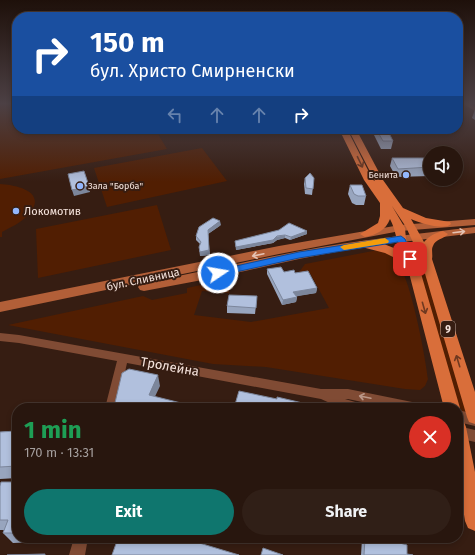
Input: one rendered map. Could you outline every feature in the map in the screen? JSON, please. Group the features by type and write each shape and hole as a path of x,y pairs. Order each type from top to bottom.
{"main road":[{"name":"9","path":"346,134 369,180 385,202 400,233 414,270 451,403"},
{"name":"9","path":"355,134 380,181 413,232 427,260 475,418"},
{"path":"385,202 386,214 384,223 364,239 394,252 405,260 414,270"},
{"path":"400,210 415,218 444,229 427,245 427,260"},
{"name":"бул. Сливница","path":"0,307 364,239 400,233 444,229 475,222"},
{"name":"бул. Сливница","path":"444,229 475,230"},
{"name":"бул. Сливница","path":"0,315 218,273 364,239"},
{"path":"463,436 475,521"}],"street":[{"name":"Тролейна","path":"0,337 19,339 320,394 348,394 392,403"},
{"path":"112,403 123,358"},
{"name":"Тролейна","path":"320,394 342,403"},
{"path":"463,428 475,418"},
{"path":"77,555 80,543"}],"shaded area":[{"path":"0,130 12,130 12,134 158,134 167,149 0,179"},
{"path":"202,148 227,181 107,207 94,168"},
{"name":"Локомотив","path":"0,184 22,188 33,195 35,201 34,207 28,215 19,223 2,232 2,237 0,237"},
{"path":"157,205 171,250 38,278 36,229"},
{"path":"421,247 475,417 463,416 463,403 456,403 405,248"},
{"path":"378,250 395,258 401,267 406,280 416,315 428,379 425,386 420,390 405,389 266,367 213,364 8,325 143,296 152,300 187,293 187,288 224,280 230,285 229,293 202,291 194,315 251,322 329,308 310,273 297,275 305,264"}],"building":[{"path":"379,134 390,134 393,141 383,141"},
{"path":"392,158 423,158 423,167 398,169"},
{"path":"84,171 89,186 72,190 68,174"},
{"path":"310,173 314,178 313,189 306,188 305,178"},
{"path":"350,185 362,185 366,196 358,196 354,194"},
{"path":"213,218 220,221 208,230 209,250 200,252 199,247 201,242 196,236 199,227"},
{"path":"289,223 307,231 291,237 285,235 277,236 273,240 236,247 235,241 279,230"},
{"path":"281,267 284,272 294,270 295,273 308,271 317,288 293,292 297,297 283,300 267,269"},
{"path":"229,295 257,296 256,308 227,306"},
{"path":"129,369 158,375 149,395 181,403 115,403 122,373"},
{"path":"239,391 303,403 235,403"},
{"path":"12,431 12,466 0,467 0,432"},
{"path":"1,482 12,482 12,533 3,533 8,520 0,520"},
{"path":"116,543 199,543 239,555 112,555"},
{"path":"365,543 400,543 407,545 407,554 413,555 364,555"},
{"path":"263,548 283,555 261,555"},
{"path":"45,554 45,555 7,555"}],"slow traffic":[{"path":"344,247 385,241"}],"place":[{"name":"Бенита","path":"406,175"},
{"name":"Зала \"Борба\"","path":"80,186"},
{"name":"Локомотив","path":"16,211"}],"route":[{"path":"218,273 299,255 401,239 410,259"}]}
